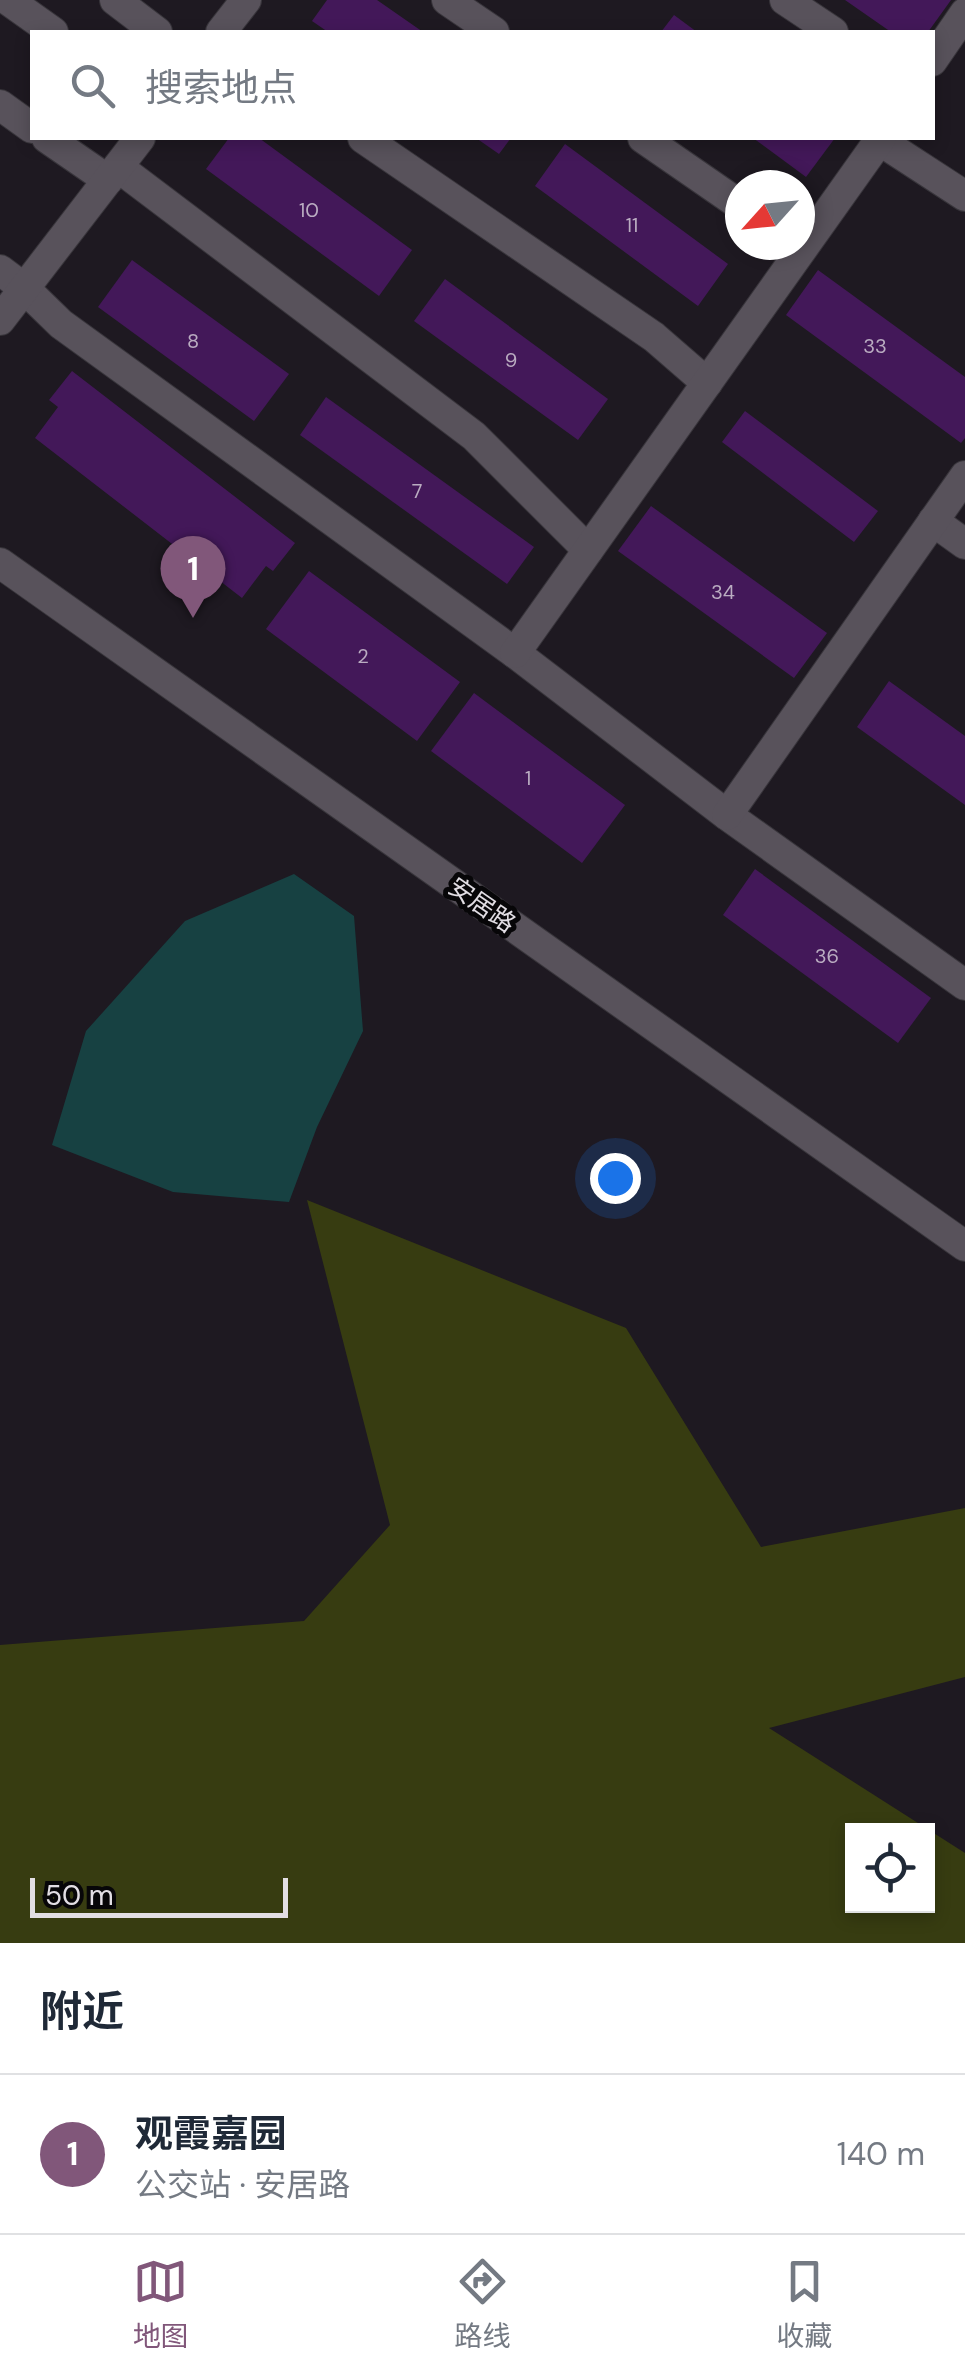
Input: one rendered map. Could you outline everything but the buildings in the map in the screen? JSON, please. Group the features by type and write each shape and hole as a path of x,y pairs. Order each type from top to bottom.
{"street":[{"path":"8,0 50,30"},
{"path":"115,0 154,30"},
{"path":"223,30 246,0"},
{"path":"447,0 491,30"},
{"path":"785,0 829,30"},
{"path":"935,57 965,13"},
{"path":"0,105 30,127"},
{"path":"51,140 113,173 474,436 588,550"},
{"path":"0,320 12,279 113,173 138,140"},
{"path":"365,140 654,336 707,383"},
{"path":"646,140 725,195"},
{"path":"815,226 879,140"},
{"path":"881,140 965,196"},
{"path":"515,653 790,260"},
{"path":"12,279 61,324 515,653 727,815 965,985"},
{"path":"727,815 965,476"},
{"path":"934,521 965,544"},
{"name":"安居路","path":"0,564 965,1246"}],"green space":[{"path":"307,1200 626,1328 761,1547 965,1508 965,1677 769,1728 918,1823 845,1823 845,1913 935,1913 935,1834 965,1853 965,1943 0,1943 0,1645 304,1621 390,1525"}],"shaded area":[{"path":"294,874 354,916 363,1031 317,1127 289,1202 173,1192 52,1145 86,1031 185,921"}],"place":[{"name":"观霞嘉园","path":"193,618"}]}
